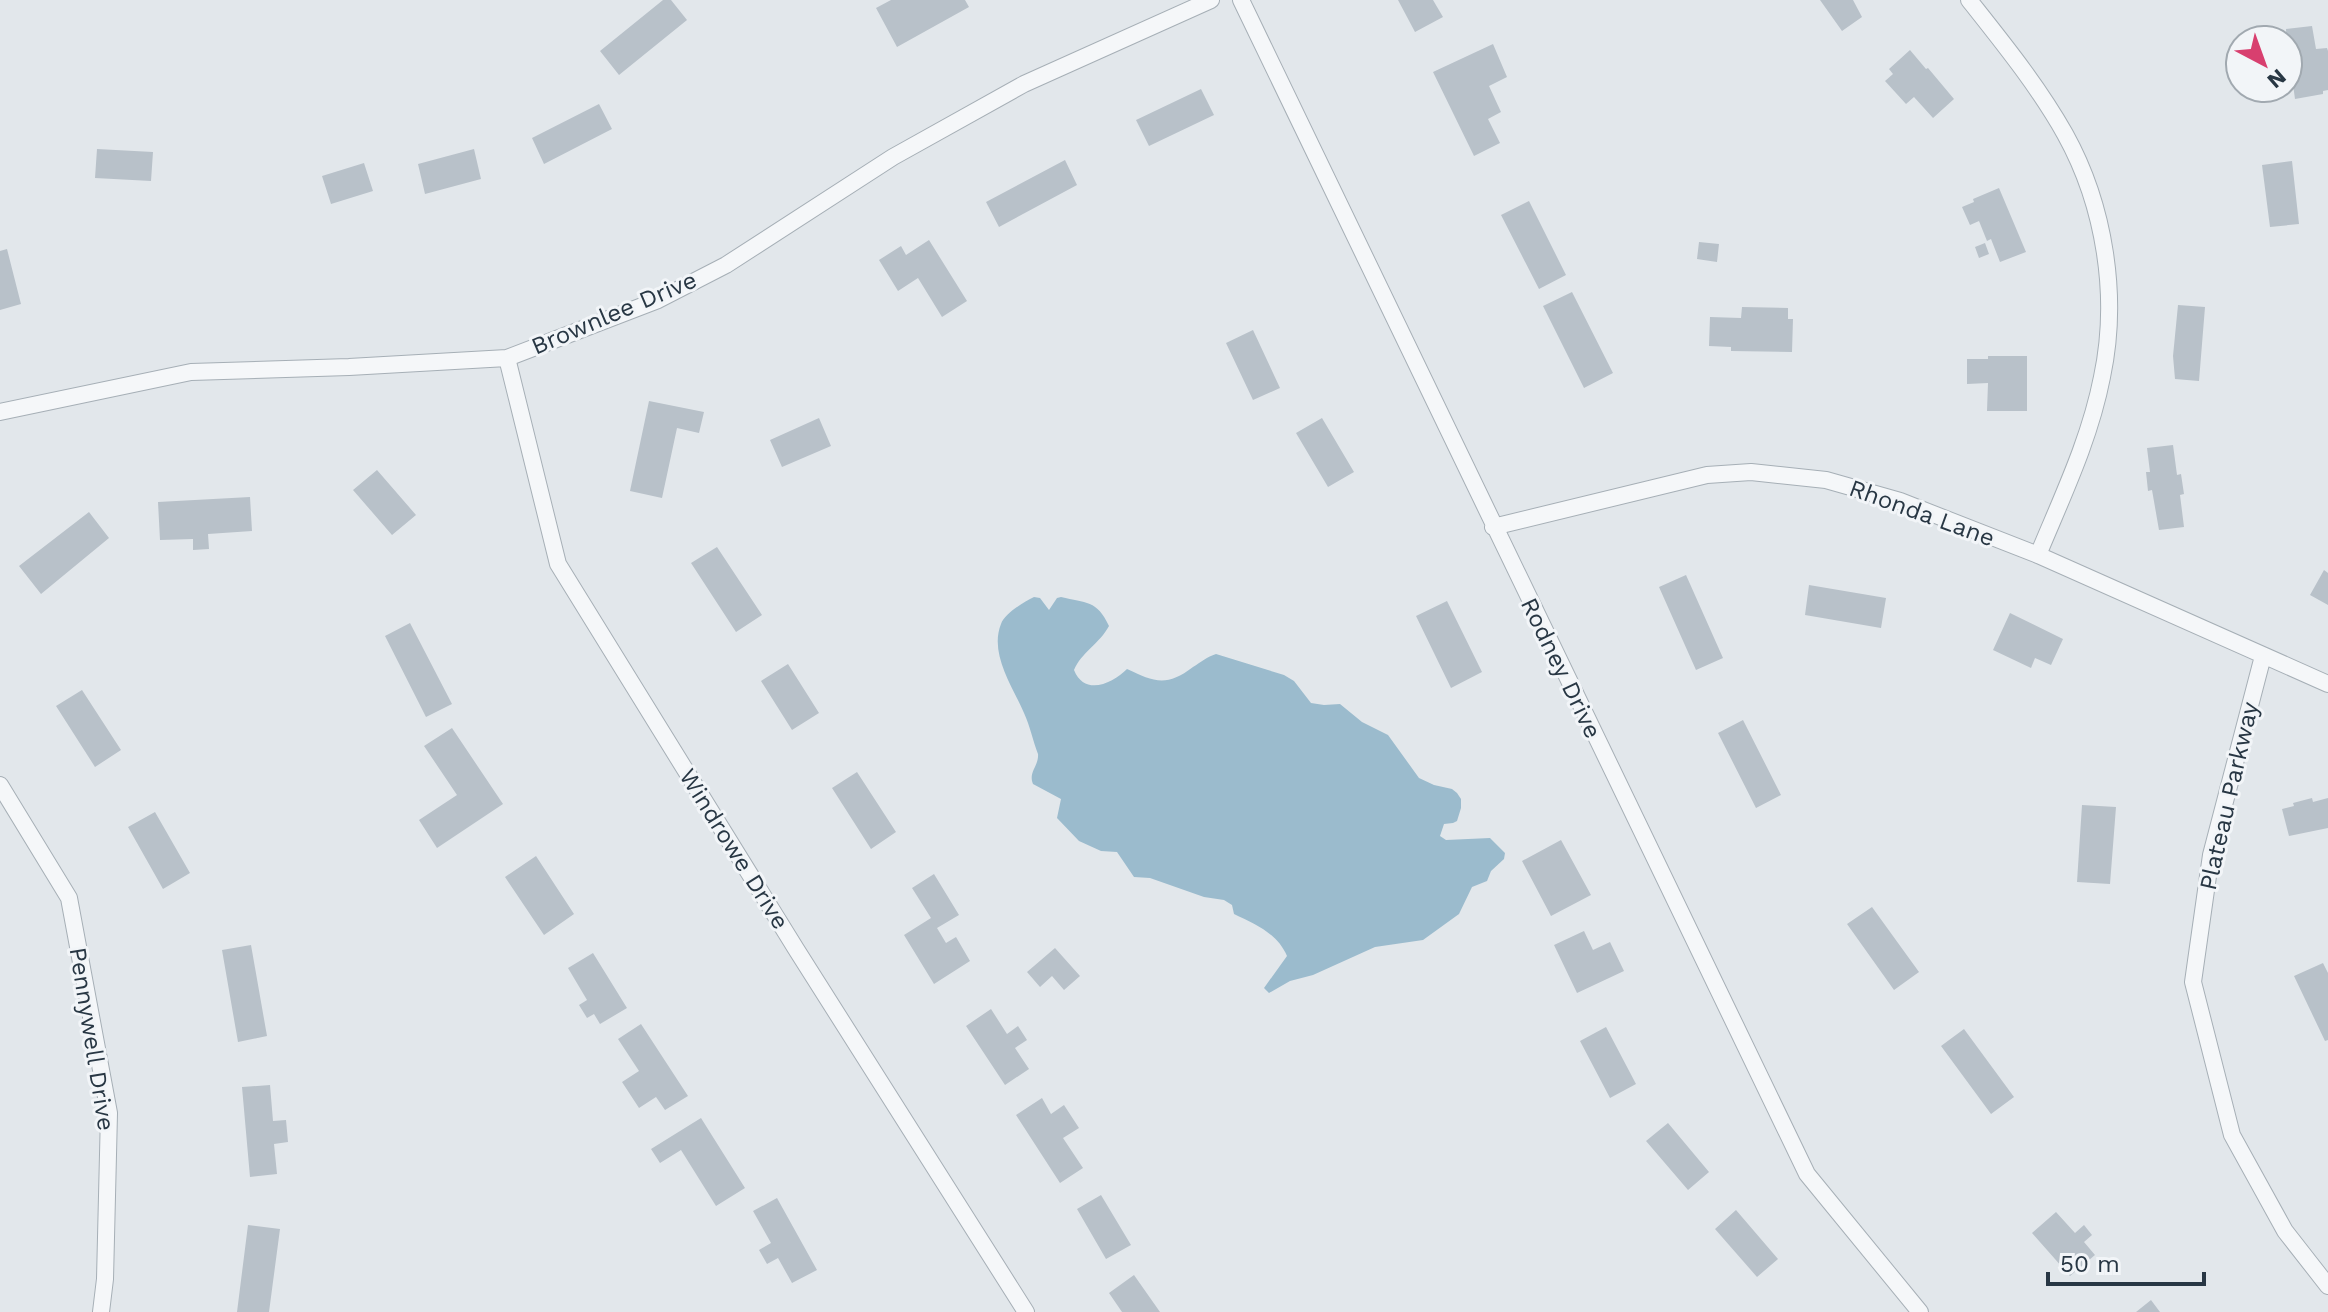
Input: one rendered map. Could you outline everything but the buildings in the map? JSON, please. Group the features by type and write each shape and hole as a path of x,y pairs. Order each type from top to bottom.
{"street":[{"name":"Brownlee Drive","path":"0,412 191,372 507,358 658,300 726,265 893,157 1024,84 1211,0"},
{"name":"Rodney Drive","path":"1241,0 1807,1174 1920,1312"},
{"path":"1969,0 2032,81 2071,145 2091,197 2107,271 2110,323 2102,381 2077,462 2038,555"},
{"name":"Windrowe Drive","path":"507,358 558,564 803,962 1026,1312"},
{"name":"Rhonda Lane","path":"1493,527 1707,475 1751,472 1850,485 1900,501 2038,555 2328,684"},
{"name":"Plateau Parkway","path":"2263,656 2211,855 2193,982 2232,1135 2285,1231 2328,1286"},
{"name":"Pennywell Drive","path":"0,785 69,898 109,1113 105,1279 101,1312"}],"water":[{"path":"1034,597 1040,598 1049,610 1061,597 1084,602 1095,607 1105,618 1109,626 1074,670 1085,683 1107,683 1127,669 1152,679 1167,680 1216,654 1284,675 1294,681 1311,703 1340,704 1362,722 1388,735 1419,778 1457,793 1461,808 1457,821 1444,824 1440,836 1446,840 1490,838 1505,853 1504,859 1491,871 1487,881 1472,887 1459,914 1423,940 1375,947 1313,975 1290,981 1269,993 1264,988 1287,956 1271,935 1234,914 1232,905 1224,900 1204,897 1150,878 1134,877 1117,852 1101,851 1079,841 1057,818 1061,799 1033,784 1038,754 1004,670 998,635 1006,616"}]}
